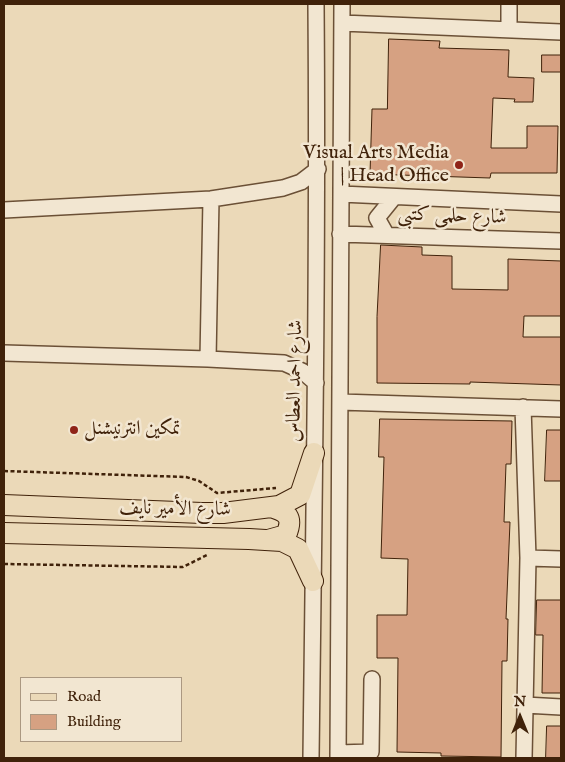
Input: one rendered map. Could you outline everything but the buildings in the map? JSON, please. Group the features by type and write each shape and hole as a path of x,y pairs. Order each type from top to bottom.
{"main road":[{"name":"شارع الأمير نايف","path":"4,505 202,513 223,513 279,506 300,495 314,453"},
{"path":"268,540 286,535 290,527 288,516 283,511 271,506"},
{"name":"شارع الأمير نايف","path":"4,532 282,541 298,550 313,581"}],"street":[{"name":"شارع احمد العطاس","path":"311,758 318,169 316,4"},
{"path":"342,4 338,756 372,755 372,679"},
{"path":"509,4 509,30"},
{"path":"342,23 561,32"},
{"path":"4,210 211,199 283,188 300,182 318,169"},
{"name":"شارع حلمى كتبى","path":"341,194 561,204"},
{"path":"386,234 377,218 394,197"},
{"path":"208,359 211,199"},
{"name":"شارع حلمى كتبى","path":"340,234 561,241"},
{"path":"4,353 284,363 302,371 316,383"},
{"path":"340,402 561,409"},
{"path":"523,408 528,558 524,758"},
{"path":"528,558 561,559"},
{"path":"525,705 561,707"}],"path":[{"path":"4,471 186,477 198,481 217,494 282,487"},
{"path":"4,564 183,567 209,554"}],"place":[{"name":"Visual Arts Media | Head Office","path":"459,165"},
{"name":"تمكين انترنیشنل","path":"74,430"}]}
